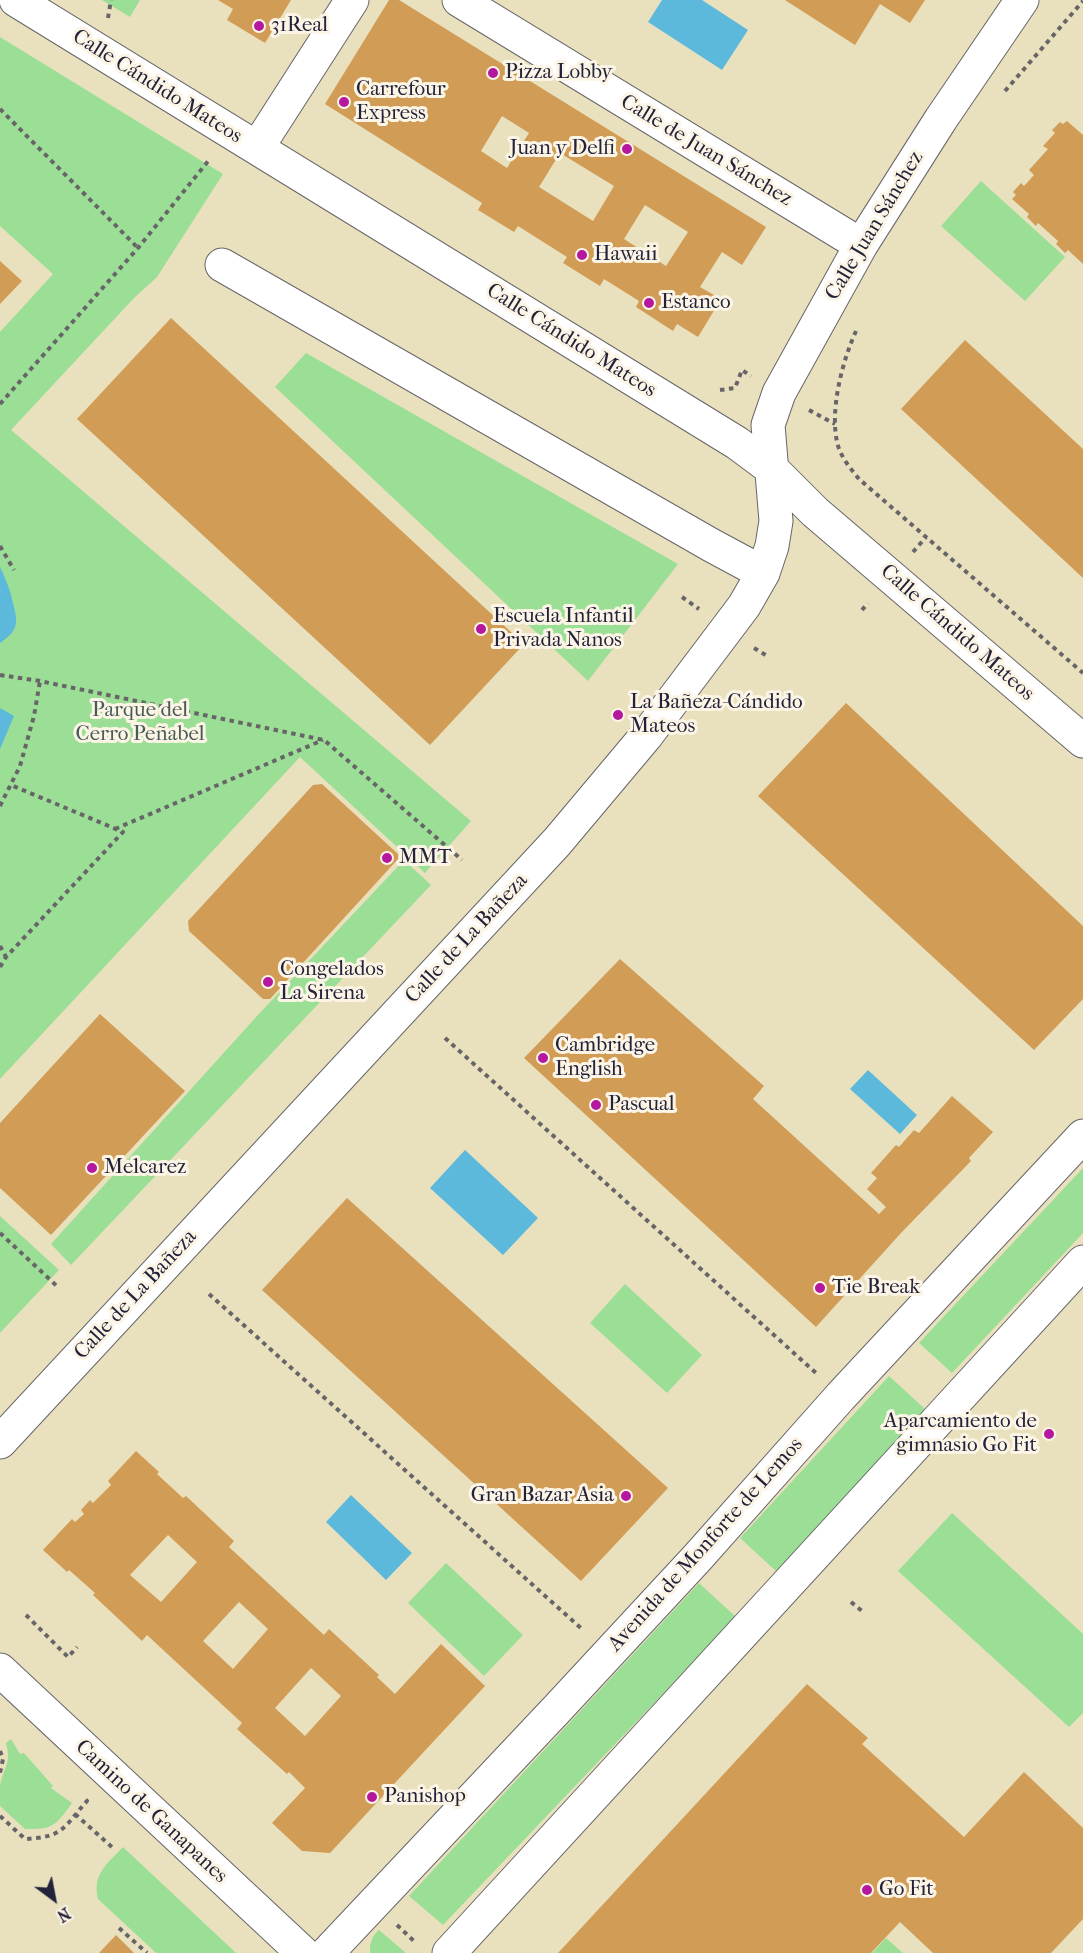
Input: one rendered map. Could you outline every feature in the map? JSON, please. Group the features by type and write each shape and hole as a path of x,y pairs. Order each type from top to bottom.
{"street":[{"name":"Calle Cándido Mateos","path":"16,0 737,443 772,468 815,512 1083,741"},
{"path":"257,148 352,0"},
{"name":"Calle de Juan Sánchez","path":"459,0 861,245"},
{"name":"Calle Juan Sánchez","path":"772,468 768,425 779,393 861,245 941,118 1022,0"},
{"path":"222,265 763,573"},
{"name":"Calle de La Bañeza","path":"0,1442 557,842 646,736 744,606 763,573 772,546 776,521 772,468"},
{"name":"Avenida de Monforte de Lemos","path":"327,1953 698,1557 841,1396 1083,1137"},
{"path":"436,1951 1083,1262"},
{"name":"Camino de Ganapanes","path":"0,1670 303,1953"}],"path":[{"path":"998,99 1083,1"},
{"path":"0,109 138,248"},
{"path":"0,404 138,248 209,160"},
{"path":"858,326 843,364 835,424 837,444 847,465 859,479 1083,673"},
{"path":"0,546 14,570"},
{"path":"0,675 40,681 324,740 462,860"},
{"path":"0,806 20,766 34,716 40,681"},
{"path":"115,829 324,740"},
{"path":"0,967 6,957 123,832 11,784"},
{"path":"0,946 6,957"},
{"path":"445,1038 841,1396"},
{"path":"0,1233 59,1288"},
{"path":"209,1294 609,1653"},
{"path":"851,1602 862,1611"},
{"path":"26,1615 68,1657 77,1647"},
{"path":"0,1751 3,1759 0,1773"},
{"path":"0,1816 26,1839 47,1838 59,1833 87,1801 78,1793"},
{"path":"75,1814 113,1848"},
{"path":"394,1922 436,1951"},
{"path":"119,1928 147,1953"}],"green space":[{"path":"102,0 140,0 130,17"},
{"name":"Parque del Cerro Peñabel","path":"0,37 223,174 157,277 134,298 11,430 471,821 425,873 300,757 0,1079 0,332 53,274 0,226"},
{"path":"981,181 1065,257 1025,301 941,226"},
{"path":"306,353 678,564 588,681 275,387"},
{"path":"404,860 431,885 71,1265 51,1244 257,1016"},
{"path":"1083,1168 1083,1233 952,1373 919,1343"},
{"path":"0,1216 59,1270 0,1333"},
{"path":"625,1284 702,1355 667,1393 590,1323"},
{"path":"889,1376 925,1409 777,1572 740,1538"},
{"path":"952,1513 1083,1634 1083,1713 1069,1727 898,1571"},
{"path":"446,1563 523,1635 484,1676 408,1603"},
{"path":"699,1583 736,1617 443,1925 409,1896"},
{"path":"11,1739 20,1754 24,1753 53,1786 51,1788 72,1803 53,1825 25,1829 0,1806 0,1786 8,1756 6,1743"},
{"path":"123,1847 236,1953 156,1953 98,1899 99,1876 106,1864"},
{"path":"379,1930 406,1953 370,1953 372,1940"},
{"path":"886,1938 903,1953 872,1953"}],"water":[{"path":"662,0 702,0 748,30 722,70 648,22"},
{"path":"0,567 11,594 16,621 14,630 0,643"},
{"path":"0,708 14,716 0,749"},
{"path":"868,1070 917,1115 900,1134 850,1089"},
{"path":"465,1150 538,1218 503,1255 430,1188"},
{"path":"351,1495 412,1553 386,1580 326,1522"}],"building":[{"path":"218,0 291,0 265,43 227,20 233,9"},
{"path":"389,0 399,0 766,227 742,265 722,252 700,287 721,299 698,337 677,324 673,331 636,307 639,301 604,279 600,286 563,263 567,257 518,226 514,232 478,210 482,203 325,104","holes":["502,116 529,133 507,168 481,151","560,153 614,186 593,221 539,187","645,205 688,232 666,266 624,239"]},
{"path":"785,0 925,0 910,23 880,4 855,45"},
{"path":"1067,121 1083,135 1083,264 1068,250 1065,253 1056,244 1058,241 1038,223 1036,226 1027,217 1029,214 1012,199 1016,195 1013,192 1021,183 1024,186 1034,175 1029,170 1048,149 1043,146 1055,133 1052,130 1060,122 1063,124"},
{"path":"0,261 22,281 0,304"},
{"path":"171,318 524,644 430,745 77,419"},
{"path":"965,340 1083,449 1083,578 901,409"},
{"path":"846,703 1083,926 1083,999 1034,1050 758,796"},
{"path":"322,784 398,854 398,859 270,999 263,999 189,931 188,921 313,785"},
{"path":"620,959 764,1086 753,1099 879,1214 886,1207 867,1189 877,1178 871,1173 896,1145 899,1147 914,1130 919,1133 952,1096 993,1132 969,1158 971,1161 901,1233 816,1327 524,1058"},
{"path":"100,1014 185,1091 51,1235 0,1188 0,1123"},
{"path":"347,1198 668,1488 581,1581 262,1290"},
{"path":"136,1451 183,1498 186,1496 234,1541 229,1547 324,1635 329,1629 379,1675 377,1677 395,1694 441,1644 485,1686 330,1853 302,1851 272,1823 305,1788 237,1729 242,1723 147,1635 142,1641 93,1595 95,1593 43,1550 72,1519 75,1522 84,1514 81,1510 90,1500 93,1503 111,1485 108,1481","holes":["168,1535 197,1562 161,1602 130,1575","239,1602 268,1629 233,1669 203,1641","311,1668 341,1696 305,1736 275,1708"]},
{"path":"807,1684 868,1738 862,1744 964,1837 1024,1772 1083,1828 1083,1919 1051,1953 933,1953 900,1922 871,1953 558,1953"},
{"path":"116,1935 134,1953 99,1953"}],"place":[{"name":"31Real","path":"259,26"},
{"name":"Pizza Lobby","path":"493,73"},
{"name":"Carrefour Express","path":"344,102"},
{"name":"Juan y Delfi","path":"627,149"},
{"name":"Hawaii","path":"582,255"},
{"name":"Estanco","path":"649,303"},
{"name":"Escuela Infantil Privada Nanos","path":"481,629"},
{"name":"La Bañeza-Cándido Mateos","path":"618,715"},
{"name":"MMT","path":"387,858"},
{"name":"Congelados La Sirena","path":"268,982"},
{"name":"Cambridge English","path":"543,1058"},
{"name":"Pascual","path":"596,1105"},
{"name":"Melcarez","path":"92,1168"},
{"name":"Tie Break","path":"820,1288"},
{"name":"Aparcamiento de gimnasio Go Fit","path":"1049,1434"},
{"name":"Gran Bazar Asia","path":"626,1496"},
{"name":"Panishop","path":"372,1797"},
{"name":"Go Fit","path":"867,1890"}]}
